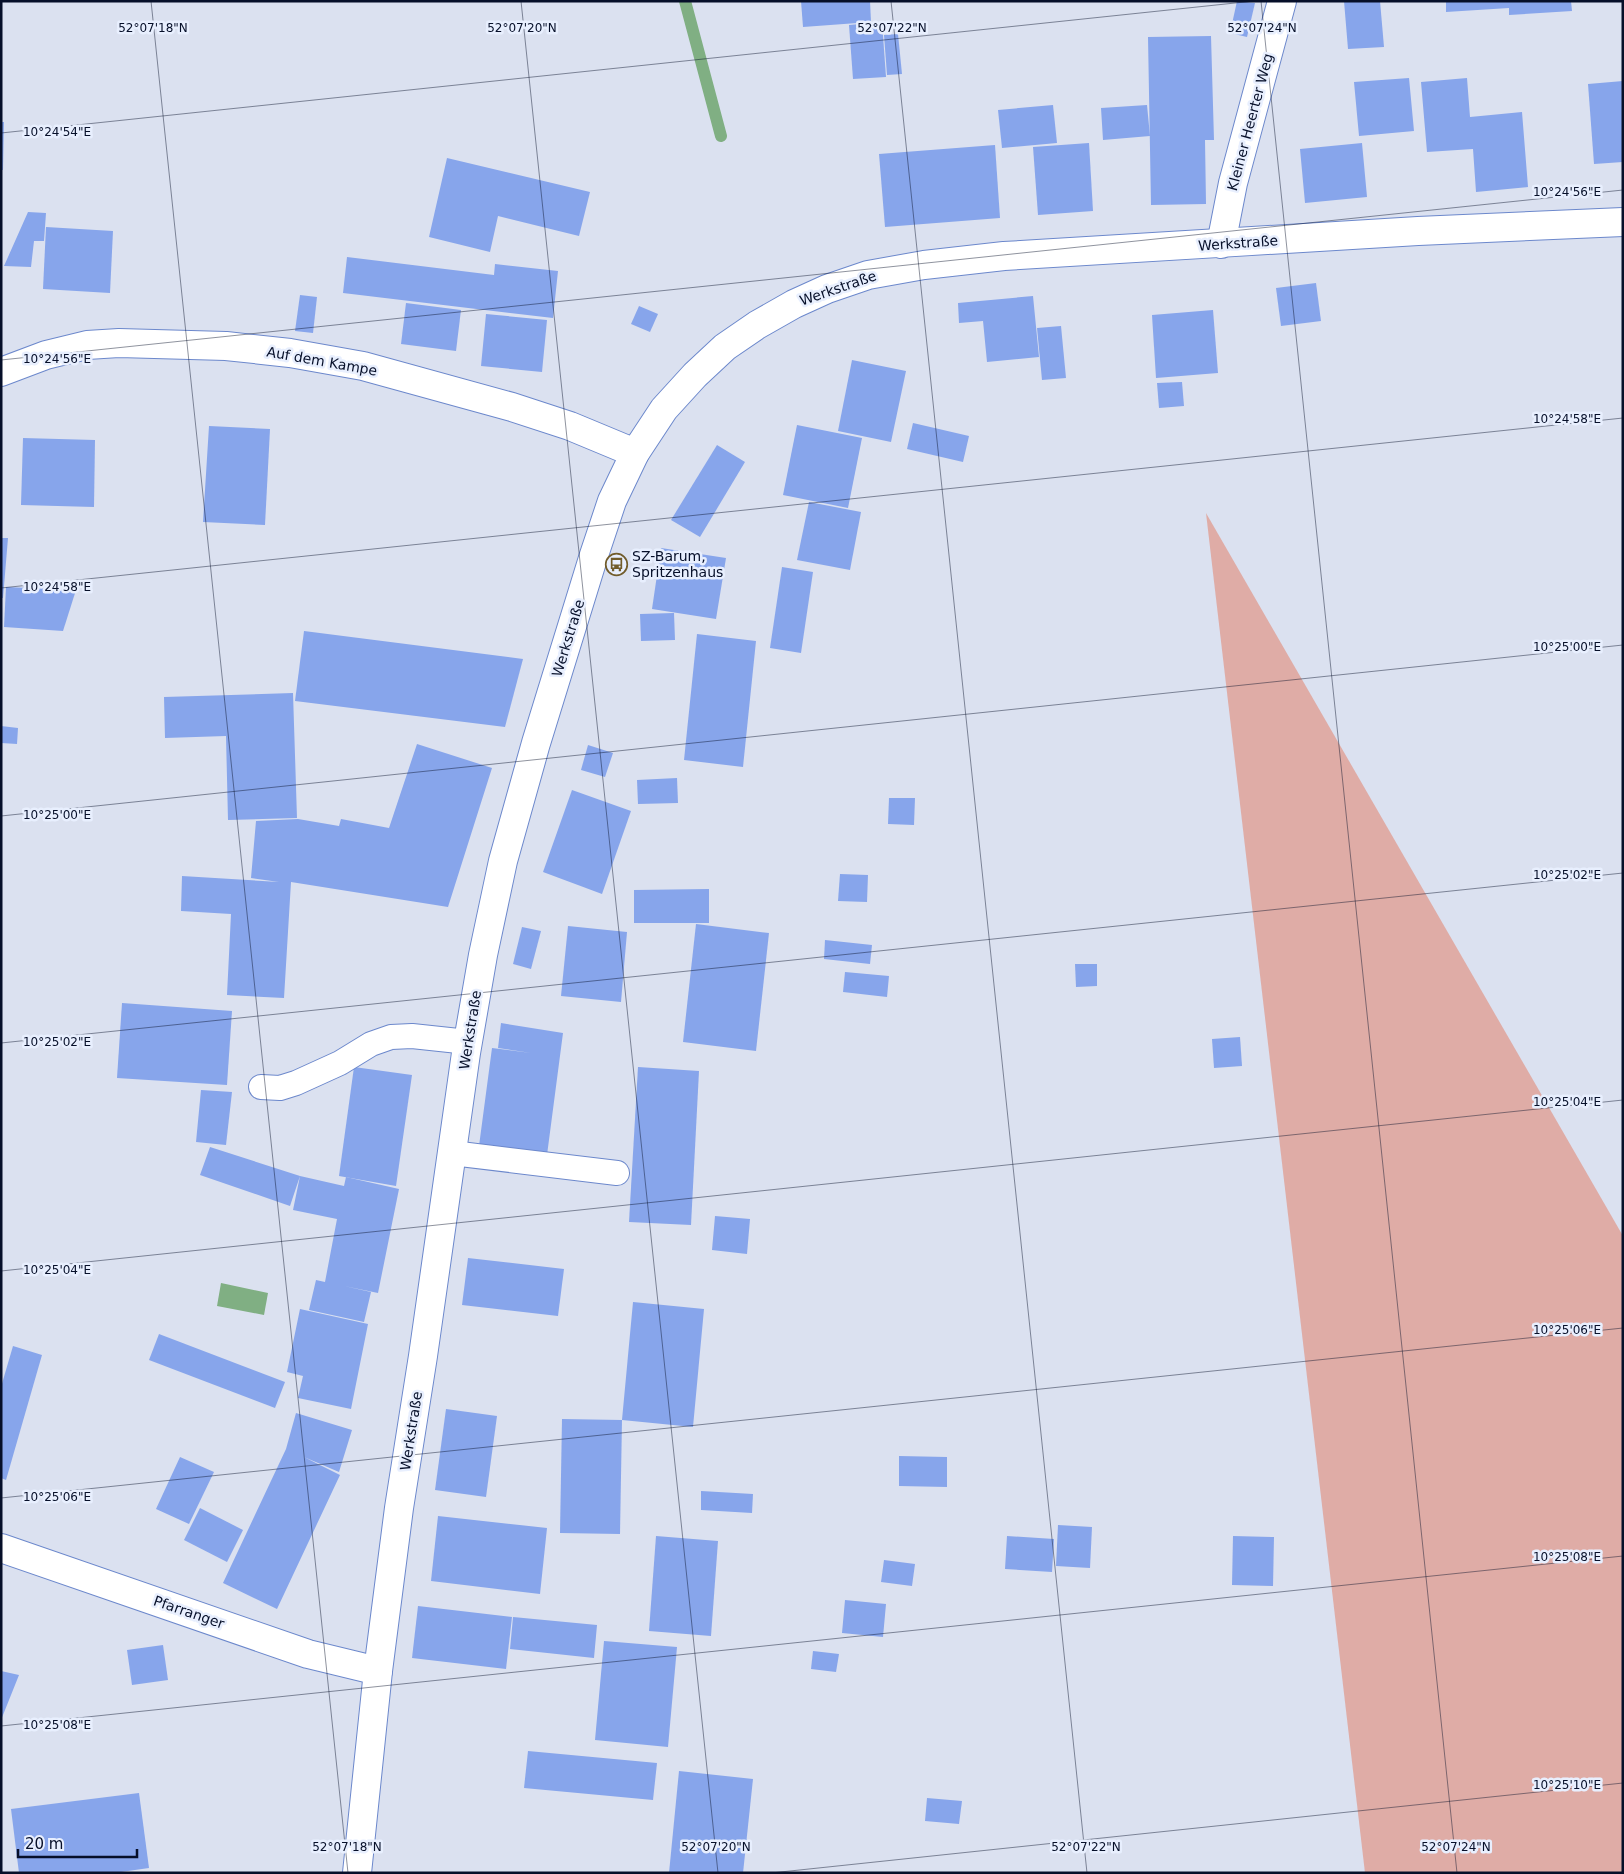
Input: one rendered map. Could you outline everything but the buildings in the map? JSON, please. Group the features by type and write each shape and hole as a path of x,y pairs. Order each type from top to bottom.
{"main road":[{"name":"Kleiner Heerter Weg","path":"1221,244 1233,183 1282,1"},
{"name":"Werkstraße","path":"357,1873 378,1671 399,1508 468,1042 483,955 503,861 536,743 612,501 635,453 664,410 695,375 725,347 794,304 827,289 868,275 924,264 1004,256 1418,231 1623,222"},
{"name":"Auf dem Kampe","path":"1,372 46,355 87,345 119,343 226,346 290,353 363,366 512,407 570,426 635,453"},
{"name":"Pfarranger","path":"1,1548 308,1654 378,1671"}],"lane":[{"path":"261,1087 280,1088 296,1083 340,1062 371,1044 392,1037 412,1036 468,1042"},
{"path":"452,1153 617,1173"}],"shaded area":[{"path":"1206,513 1623,1236 1623,1873 1365,1873"},
{"path":"221,1283 268,1293 264,1315 217,1306"}],"waterway":[{"path":"685,1 721,136"}],"place":[{"name":"SZ-Barum, Spritzenhaus","path":"616,564"}]}
